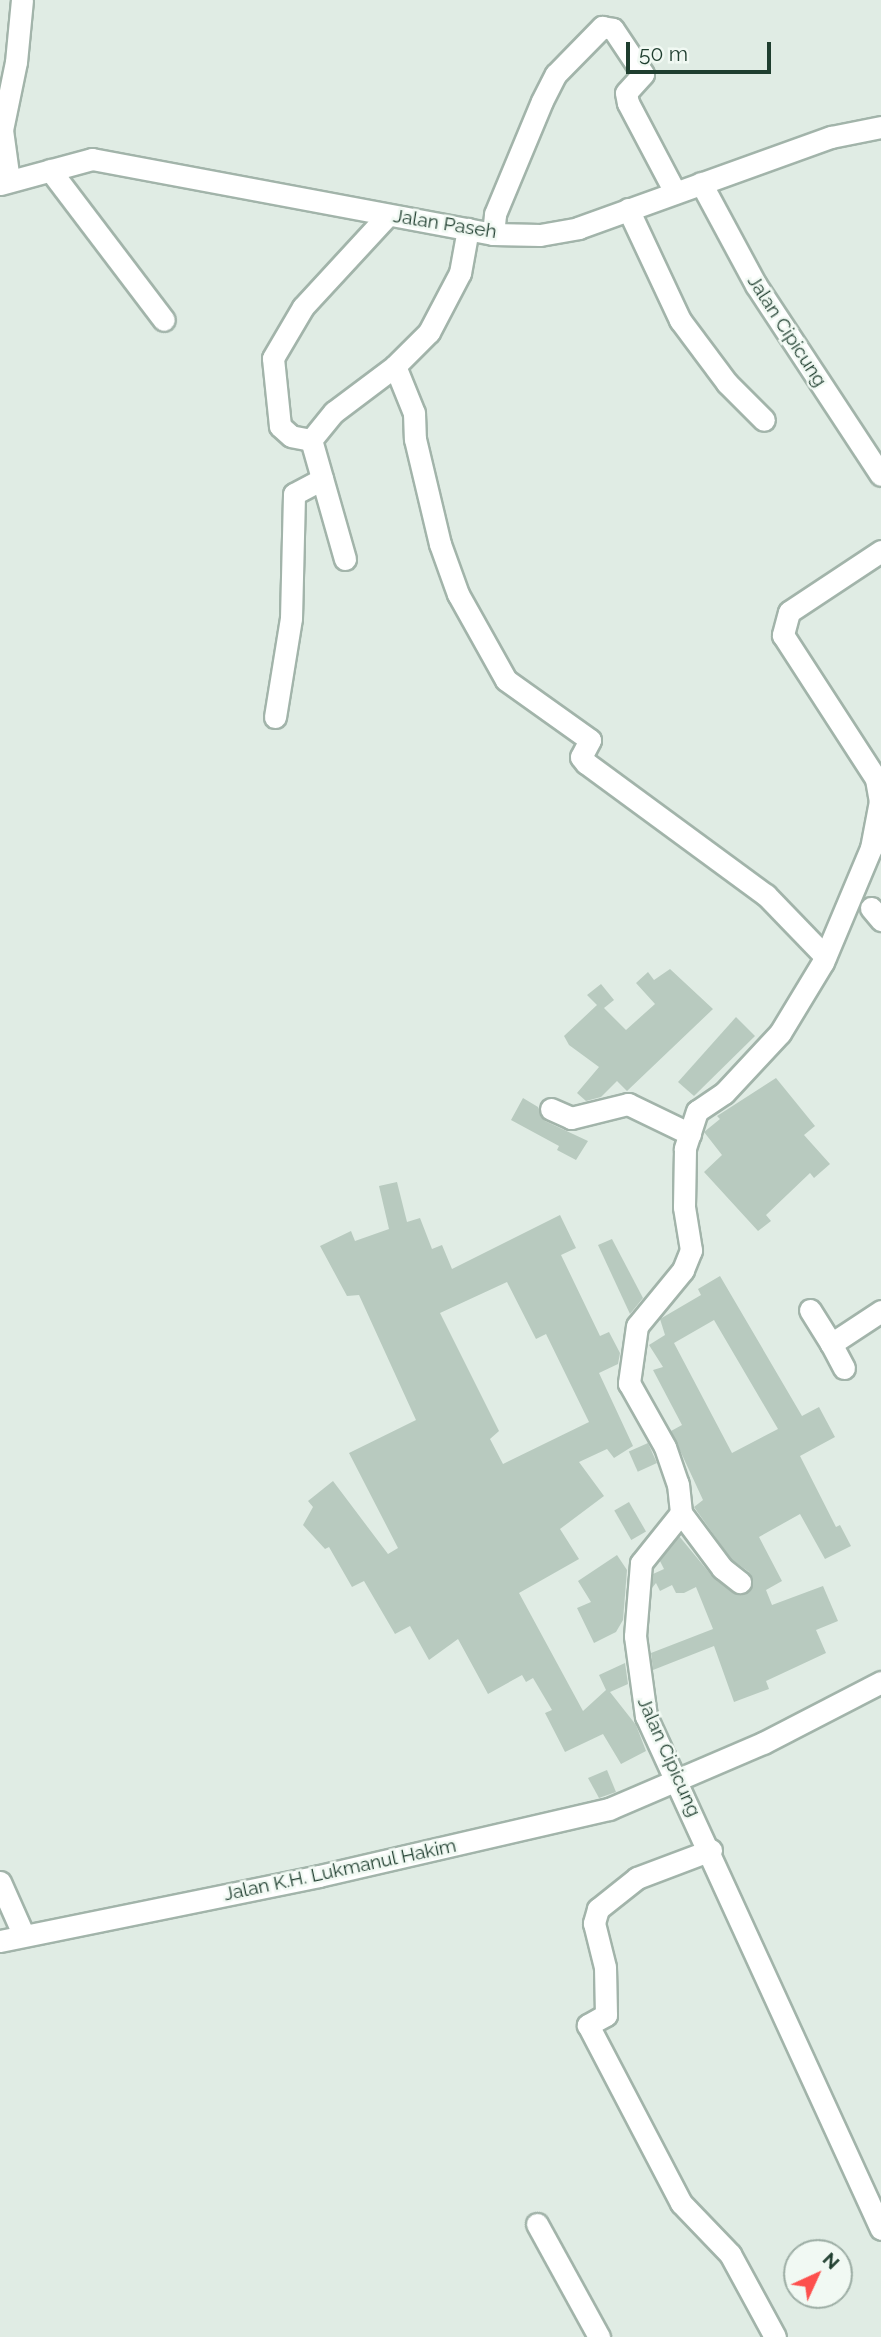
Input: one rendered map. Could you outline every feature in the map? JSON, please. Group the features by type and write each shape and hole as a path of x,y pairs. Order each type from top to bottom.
{"street":[{"path":"4,182 2,130 16,62 22,0"},
{"path":"493,233 495,214 556,74 602,27 614,29 643,74 626,93 628,103 675,192"},
{"name":"Jalan Paseh","path":"4,182 92,159 141,165 468,229 540,235 578,228 831,137 881,127"},
{"path":"50,170 164,320"},
{"name":"Jalan Cipicung","path":"701,183 755,285 881,475"},
{"path":"628,209 680,320 727,383 764,420"},
{"path":"311,440 291,436 280,426 273,358 288,325 388,215"},
{"path":"311,440 334,412 395,366 434,323 460,273 468,229"},
{"path":"395,366 414,413 415,439 440,544 458,594 506,680 590,740 582,760 766,895 825,956"},
{"path":"311,440 345,559"},
{"path":"275,717 291,618 294,494 322,479"},
{"path":"740,1582 722,1568 702,1535 681,1513 678,1485 665,1447 629,1383 637,1326 683,1270 691,1250 684,1206 690,1135 697,1111 724,1093 780,1033 825,956 871,848 880,803 868,762 846,736 783,635 789,612 881,551"},
{"path":"551,1109 571,1118 628,1104 690,1135"},
{"path":"810,1310 844,1367"},
{"path":"831,1344 881,1311"},
{"name":"Jalan Cipicung","path":"681,1513 641,1563 635,1636 646,1716 711,1850 881,2229"},
{"name":"Jalan K.H. Lukmanul Hakim","path":"0,1941 23,1934 320,1876 596,1812 763,1743 881,1682"},
{"path":"711,1850 636,1878 598,1909 594,1923 605,1967 606,2015 588,2025 681,2203 730,2254 775,2337"},
{"path":"0,1882 23,1934"},
{"path":"537,2224 599,2337"}],"building":[{"path":"670,969 713,1009 627,1091 617,1081 601,1097 586,1101 577,1093 599,1067 569,1045 564,1036 597,1005 587,995 601,984 614,1000 604,1008 626,1030 655,1004 636,983 648,972 654,980"},
{"path":"736,1017 755,1036 694,1096 678,1082"},
{"path":"776,1078 815,1126 804,1135 830,1164 814,1178 810,1173 766,1215 771,1221 758,1231 704,1172 722,1155 704,1132 720,1119 717,1116"},
{"path":"523,1098 538,1107 545,1121 588,1141 576,1160 557,1150 559,1146 511,1120"},
{"path":"397,1182 407,1222 420,1218 432,1249 442,1245 452,1269 560,1215 576,1248 561,1255 600,1336 609,1332 620,1353 618,1364 599,1373 633,1446 614,1458 607,1449 579,1462 604,1496 560,1529 579,1559 519,1593 583,1711 606,1690 599,1675 625,1663 628,1684 610,1692 636,1725 646,1751 621,1764 603,1734 565,1752 545,1713 552,1710 533,1678 526,1682 522,1675 488,1694 458,1639 429,1660 410,1626 395,1634 364,1581 352,1587 329,1547 325,1549 303,1525 313,1507 308,1501 333,1481 388,1554 398,1548 349,1453 416,1420 359,1295 347,1296 320,1246 351,1231 355,1241 389,1229 379,1186","holes":["507,1282 536,1339 546,1334 589,1422 503,1464 490,1439 499,1431 440,1313"]},
{"path":"612,1239 643,1298 630,1314 598,1245"},
{"path":"720,1276 802,1416 819,1407 835,1437 800,1456 836,1527 840,1525 851,1546 825,1559 800,1514 759,1537 782,1581 766,1590 772,1605 823,1586 838,1621 816,1630 826,1653 766,1681 769,1689 734,1702 714,1646 653,1670 651,1653 713,1629 696,1587 684,1593 676,1593 672,1585 660,1591 656,1583 652,1588 653,1574 664,1569 660,1561 679,1536 712,1576 732,1592 744,1594 753,1584 749,1572 731,1559 694,1507 703,1500 671,1431 682,1425 653,1370 663,1367 649,1345 665,1335 660,1319 701,1295 698,1289","holes":["714,1320 778,1429 732,1453 674,1343"]},
{"path":"648,1443 657,1463 638,1472 629,1452"},
{"path":"629,1502 646,1531 631,1540 614,1510"},
{"path":"617,1555 627,1570 623,1620 616,1632 594,1643 577,1608 591,1602 578,1581"},
{"path":"607,1770 616,1792 599,1798 588,1778"}]}
